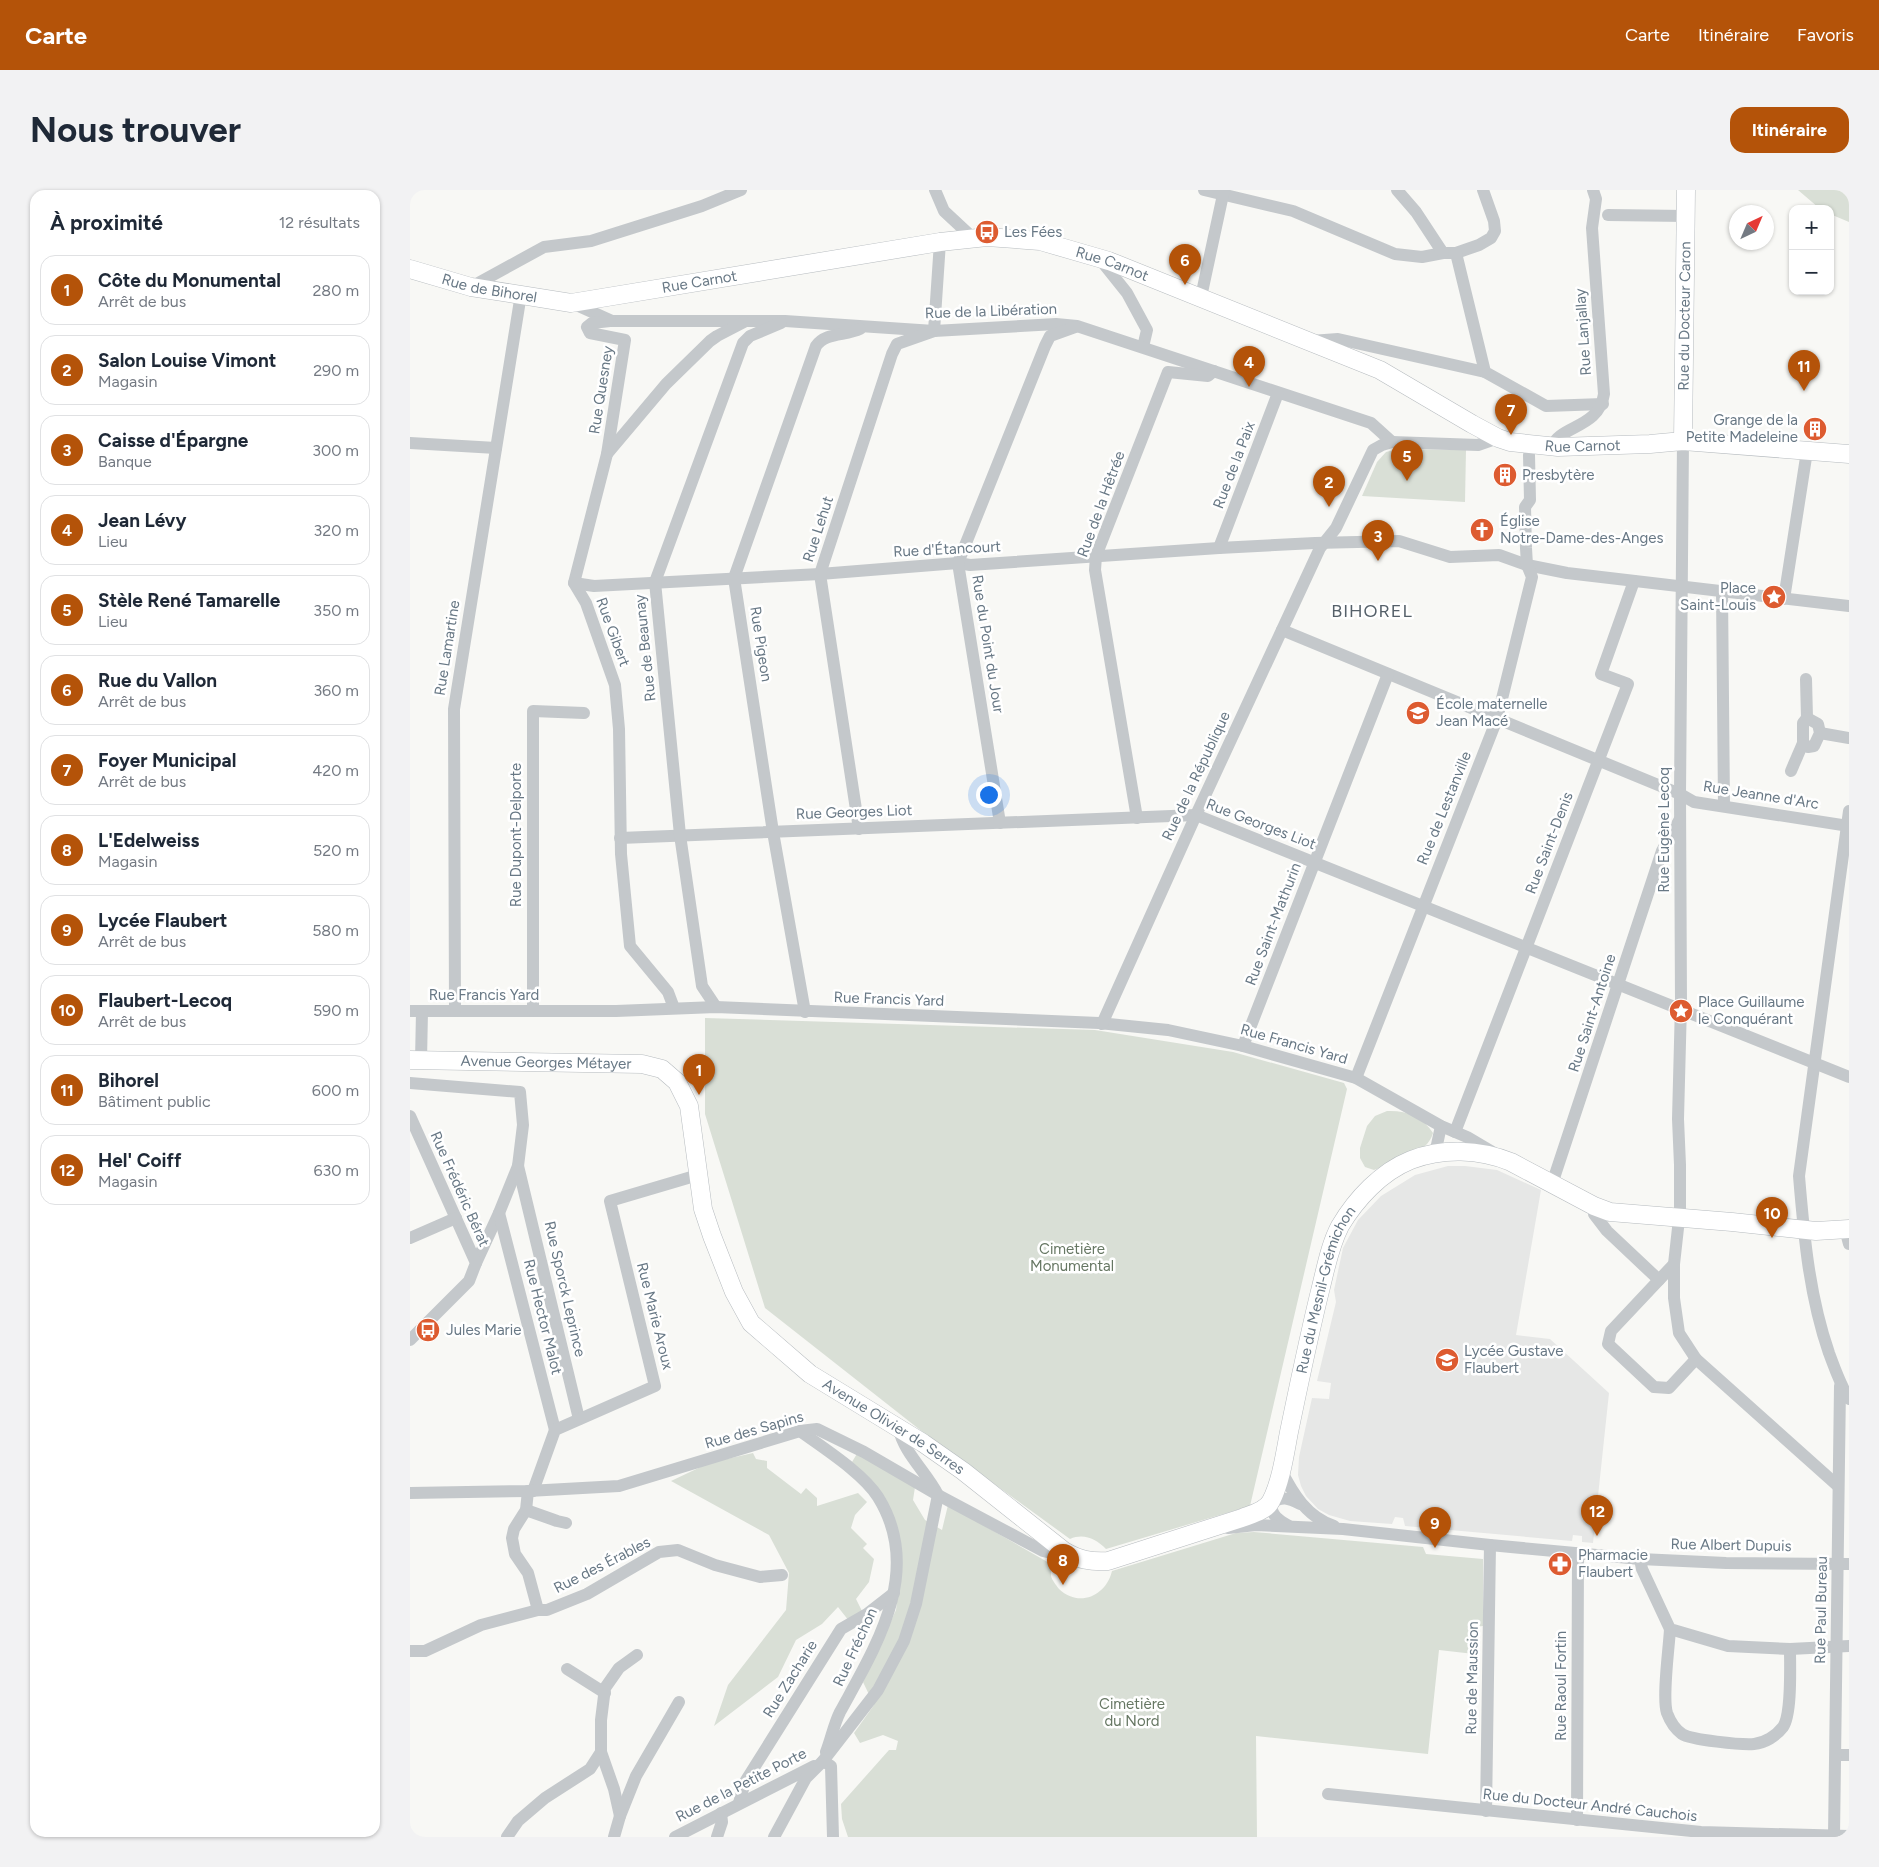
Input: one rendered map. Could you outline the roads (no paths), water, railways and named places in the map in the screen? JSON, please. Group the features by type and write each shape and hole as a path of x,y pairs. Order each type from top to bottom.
{"street":[{"path":"472,287 544,247 591,241 702,206 741,190"},
{"path":"935,190 944,211 973,238"},
{"path":"1204,190 1224,192 1293,211 1396,254 1422,257 1442,253 1456,253 1479,245 1490,238 1495,231 1494,221 1483,190"},
{"path":"1396,190 1416,212 1442,253"},
{"name":"Rue Lanjallay","path":"1593,190 1596,198 1592,228 1604,394 1603,404"},
{"name":"Rue du Docteur Caron","path":"1683,441 1686,190"},
{"path":"1201,297 1224,192"},
{"path":"1608,215 1686,216"},
{"name":"Rue Carnot","path":"571,303 940,242 987,237 1040,241 1099,258 1201,297 1380,370 1498,438 1510,442 1552,447 1683,441 1849,454"},
{"path":"934,331 940,242"},
{"path":"1456,253 1485,372"},
{"path":"1099,258 1127,293 1147,330 1143,347"},
{"name":"Rue de Bihorel","path":"410,270 472,287 571,303"},
{"name":"Rue Lamartine","path":"455,1011 454,709 521,294"},
{"name":"Rue de la Libération","path":"571,303 612,321 785,321 934,331 1056,324 1077,326 1372,423 1392,442"},
{"path":"574,583 607,454 666,384 710,341 748,320"},
{"name":"Rue Quesney","path":"607,454 625,340 590,332 587,327 592,323 612,321"},
{"name":"Rue de Beaunay","path":"716,1007 702,986 680,836 655,582 744,343 750,336 785,321"},
{"name":"Rue du Point du Jour","path":"1000,823 958,563 1050,336 1077,326"},
{"name":"Rue Pigeon","path":"805,1012 773,832 734,578 816,346 824,337 850,334 864,327"},
{"name":"Rue Lehut","path":"860,828 820,574 892,354 897,344 934,331"},
{"path":"1309,341 1338,339 1485,372 1546,406 1603,404"},
{"name":"Rue de la Hêtrée","path":"1137,818 1095,570 1096,556 1168,372 1208,376 1214,371"},
{"name":"Rue de la Paix","path":"1220,548 1278,393"},
{"path":"1552,447 1553,442 1590,419 1603,404"},
{"path":"1392,442 1478,445 1498,438"},
{"name":"Rue Eugène Lecoq","path":"1683,441 1680,794 1681,1009 1678,1119 1680,1210 1674,1264 1674,1298 1679,1333 1696,1358 1838,1486"},
{"name":"Rue de la République","path":"1102,1024 1323,542 1336,528 1373,450 1382,444 1392,442"},
{"path":"410,443 496,448"},
{"path":"1784,599 1806,451"},
{"name":"Rue de Lestanville","path":"1358,1079 1423,905 1497,720 1532,576 1527,565 1525,507 1530,500 1529,455"},
{"name":"Rue d'Étancourt","path":"574,583 594,586 820,574 958,563 970,565 1323,542 1399,541 1450,557 1499,555 1527,565 1567,573 1849,606"},
{"name":"Rue Saint-Denis","path":"1460,1142 1527,947 1628,684 1601,674 1634,581"},
{"name":"Rue Gibert","path":"574,583 586,603 615,685 620,746 620,838 630,946 668,992 674,1008"},
{"path":"1722,591 1724,806"},
{"name":"Rue Jeanne d'Arc","path":"1282,630 1680,794 1694,802 1848,826"},
{"name":"Rue Saint-Mathurin","path":"1244,1046 1388,674"},
{"path":"1791,771 1802,743 1803,723 1807,718 1806,679"},
{"name":"Rue Dupont-Delporte","path":"533,1011 533,711 584,712"},
{"path":"1802,743 1808,747 1814,746 1820,734 1818,724 1807,718"},
{"path":"1820,734 1849,738"},
{"path":"1849,811 1799,1176 1803,1229 1811,1286 1820,1326 1840,1385 1849,1399"},
{"name":"Rue Georges Liot","path":"620,838 1196,816 1423,905 1849,1077"},
{"name":"Rue Saint-Antoine","path":"1552,1184 1662,851 1680,818"},
{"path":"1662,851 1681,851"},
{"name":"Rue Francis Yard","path":"416,1011 616,1011 716,1007 1102,1024 1168,1030 1244,1046 1358,1079 1441,1126 1460,1142"},
{"path":"416,1011 416,1060"},
{"name":"Avenue Georges Métayer","path":"416,1060 642,1064 662,1069 677,1082"},
{"name":"Avenue Olivier de Serres","path":"677,1082 689,1106 703,1209 734,1292 751,1323 810,1374 923,1443 963,1471 1049,1540 1080,1559 1091,1562 1108,1561 1260,1511 1270,1503"},
{"path":"410,1083 520,1092 523,1125 518,1166 476,1263"},
{"name":"Rue Frédéric Bérat","path":"410,1116 476,1263 469,1281 410,1340"},
{"path":"1435,1154 1441,1126"},
{"name":"Rue du Mesnil-Grémichon","path":"1270,1503 1281,1470 1331,1248 1340,1227 1362,1196 1385,1175 1407,1162 1422,1156 1435,1154 1460,1142 1498,1157 1594,1206 1610,1212 1848,1234"},
{"name":"Rue Sporck Leprince","path":"518,1166 579,1419"},
{"name":"Rue Marie Aroux","path":"554,1430 655,1386 610,1202 698,1175"},
{"path":"1594,1206 1594,1214 1607,1231 1659,1280"},
{"name":"Rue Hector Malot","path":"499,1212 554,1430"},
{"path":"410,1238 456,1218"},
{"path":"1674,1264 1611,1331 1608,1344 1654,1387 1669,1388 1696,1358"},
{"name":"Rue Paul Bureau","path":"1834,1836 1843,1755 1836,1646 1844,1535 1838,1486 1840,1385"},
{"name":"Rue des Sapins","path":"410,1493 531,1491 619,1486 800,1430 818,1429 864,1452 938,1495 1043,1550 1080,1559"},
{"path":"774,1837 806,1778 823,1761 878,1690 904,1641 916,1604 938,1495 934,1486 901,1439 899,1429"},
{"path":"538,1610 528,1573 515,1554 512,1538 514,1529 526,1510 531,1491 554,1430"},
{"name":"Rue Fréchon","path":"800,1430 858,1476 877,1497 890,1524 898,1557 894,1593 890,1609 874,1650 848,1701 839,1713 823,1761"},
{"name":"Rue Albert Dupuis","path":"1281,1470 1302,1504 1316,1518 1343,1529"},
{"name":"Rue Albert Dupuis","path":"1270,1503 1279,1498 1287,1497 1302,1504"},
{"path":"1270,1503 1272,1513 1277,1519 1291,1527"},
{"path":"526,1510 566,1523"},
{"name":"Rue Albert Dupuis","path":"1201,1531 1256,1525 1343,1529 1640,1559 1726,1563 1843,1564"},
{"name":"Rue de Maussion","path":"1486,1811 1490,1545"},
{"name":"Rue des Érables","path":"410,1651 425,1651 481,1625 538,1610 547,1610 587,1594 659,1552 678,1550 715,1565 760,1577 782,1575"},
{"name":"Rue Raoul Fortin","path":"1577,1820 1578,1553"},
{"path":"1640,1559 1642,1569 1670,1629 1665,1697 1666,1711 1672,1724 1681,1734 1693,1739 1754,1744 1773,1738 1782,1728 1788,1717 1790,1649"},
{"name":"Rue Zacharie","path":"739,1803 745,1782 841,1629 867,1614 894,1593"},
{"path":"1670,1629 1728,1646 1790,1649 1849,1646"},
{"path":"620,1816 614,1789 601,1752 601,1720 605,1688 618,1668 637,1655"},
{"path":"567,1669 605,1693"},
{"path":"614,1837 636,1776 679,1702"},
{"path":"507,1837 518,1821 545,1798 590,1769 601,1752"},
{"path":"823,1761 830,1766 833,1837"},
{"name":"Rue de la Petite Porte","path":"675,1837 823,1761"},
{"name":"Rue du Docteur André Cauchois","path":"1328,1794 1701,1832 1849,1836"},
{"path":"718,1837 722,1822 721,1813"}],"place":[{"name":"Les Fées","path":"987,232"},
{"name":"Rue du Vallon","path":"1185,285"},
{"name":"Jean Lévy","path":"1249,387"},
{"name":"Bihorel","path":"1804,391"},
{"name":"Grange de la Petite Madeleine","path":"1815,429"},
{"name":"Foyer Municipal","path":"1511,435"},
{"name":"Presbytère","path":"1505,475"},
{"name":"Stèle René Tamarelle","path":"1407,481"},
{"name":"Salon Louise Vimont","path":"1329,507"},
{"name":"Église Notre-Dame-des-Anges","path":"1482,530"},
{"name":"Caisse d'Épargne","path":"1378,561"},
{"name":"Place Saint-Louis","path":"1774,597"},
{"name":"École maternelle Jean Macé","path":"1418,713"},
{"name":"Place Guillaume le Conquérant","path":"1681,1011"},
{"name":"Côte du Monumental","path":"699,1095"},
{"name":"Flaubert-Lecoq","path":"1772,1238"},
{"name":"Jules Marie","path":"428,1330"},
{"name":"Lycée Gustave Flaubert","path":"1447,1360"},
{"name":"Hel' Coiff","path":"1597,1536"},
{"name":"Lycée Flaubert","path":"1435,1548"},
{"name":"Pharmacie Flaubert","path":"1560,1564"},
{"name":"L'Edelweiss","path":"1063,1585"}],"district":[{"name":"BIHOREL","path":"1372,611"}],"park label":[{"name":"Cimetière Monumental","path":"1072,1258"},
{"name":"Cimetière du Nord","path":"1132,1712"}]}
